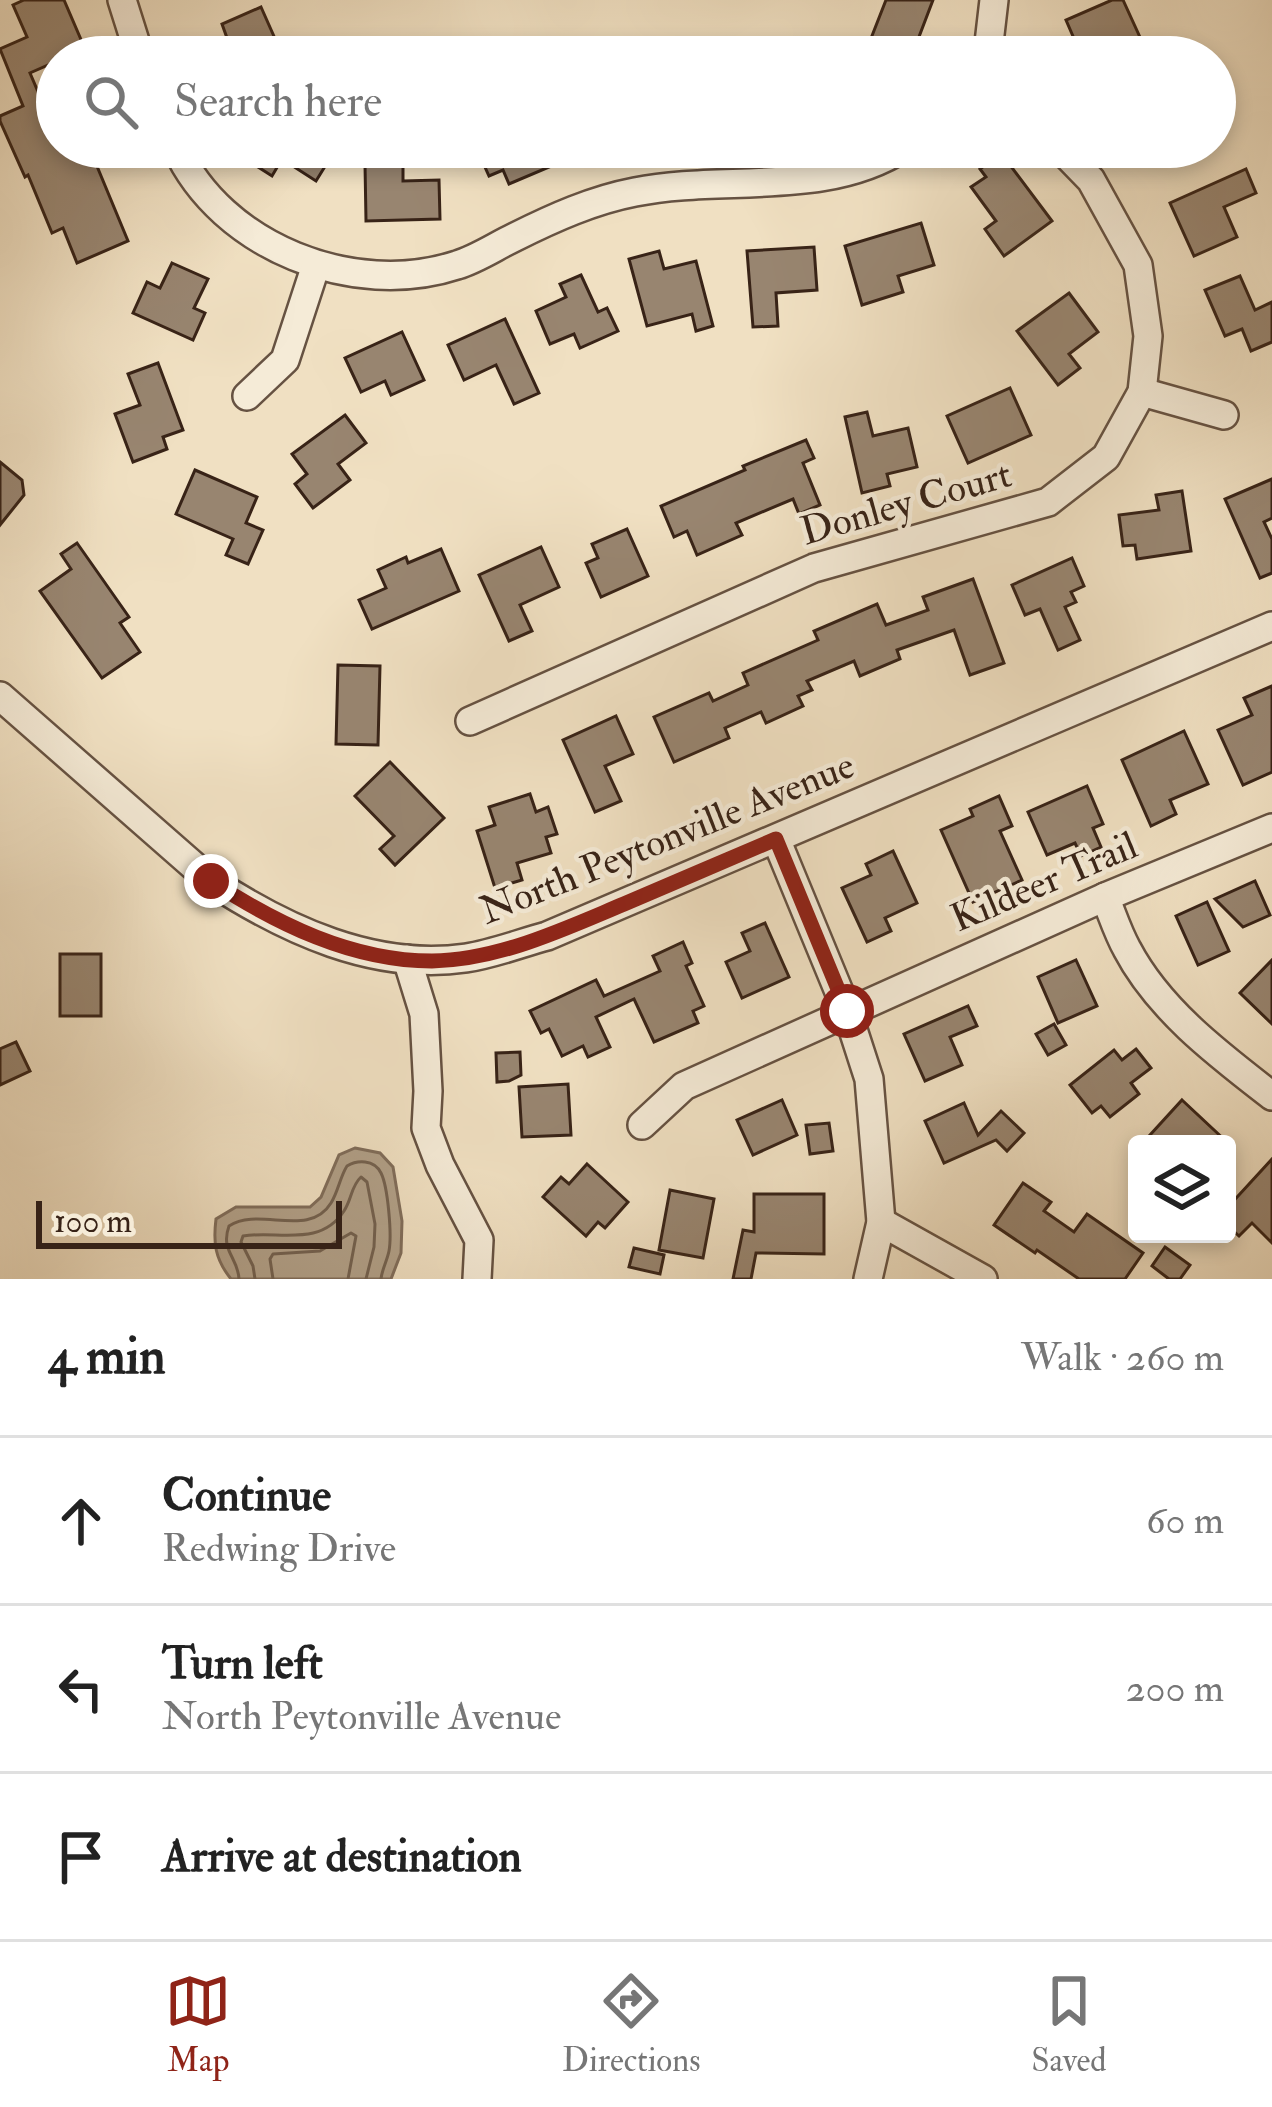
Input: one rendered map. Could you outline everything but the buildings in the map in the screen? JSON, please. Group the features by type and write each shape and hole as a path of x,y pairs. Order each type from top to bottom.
{"street":[{"path":"122,0 133,36"},
{"path":"990,36 994,0"},
{"path":"189,168 216,204 289,255 363,274 458,265 542,224 621,195 804,178 860,168"},
{"name":"Donley Court","path":"470,721 814,568 1048,502 1106,457 1142,392 1148,336 1138,265 1091,180 1079,168"},
{"path":"247,396 285,360 316,265"},
{"path":"1142,392 1224,415"},
{"name":"North Peytonville Avenue","path":"0,696 228,892 296,929 362,953 433,961 470,958 547,936 1272,626"},
{"name":"Kildeer Trail","path":"642,1125 684,1086 1105,897 1272,828"},
{"path":"776,839 847,1011 869,1079 881,1222 868,1279"},
{"path":"1105,897 1127,949 1169,1009 1272,1096"},
{"path":"406,959 424,1014 426,1128 479,1240 476,1279"},
{"path":"881,1222 983,1279"}],"water":[{"path":"355,1148 380,1153 393,1167 402,1221 401,1253 391,1279 231,1279 216,1250 216,1219 236,1207 310,1207 321,1197 339,1155"}],"route":[{"path":"211,881 296,929 362,953 433,961 470,958 547,936 776,839 847,1011"}]}
